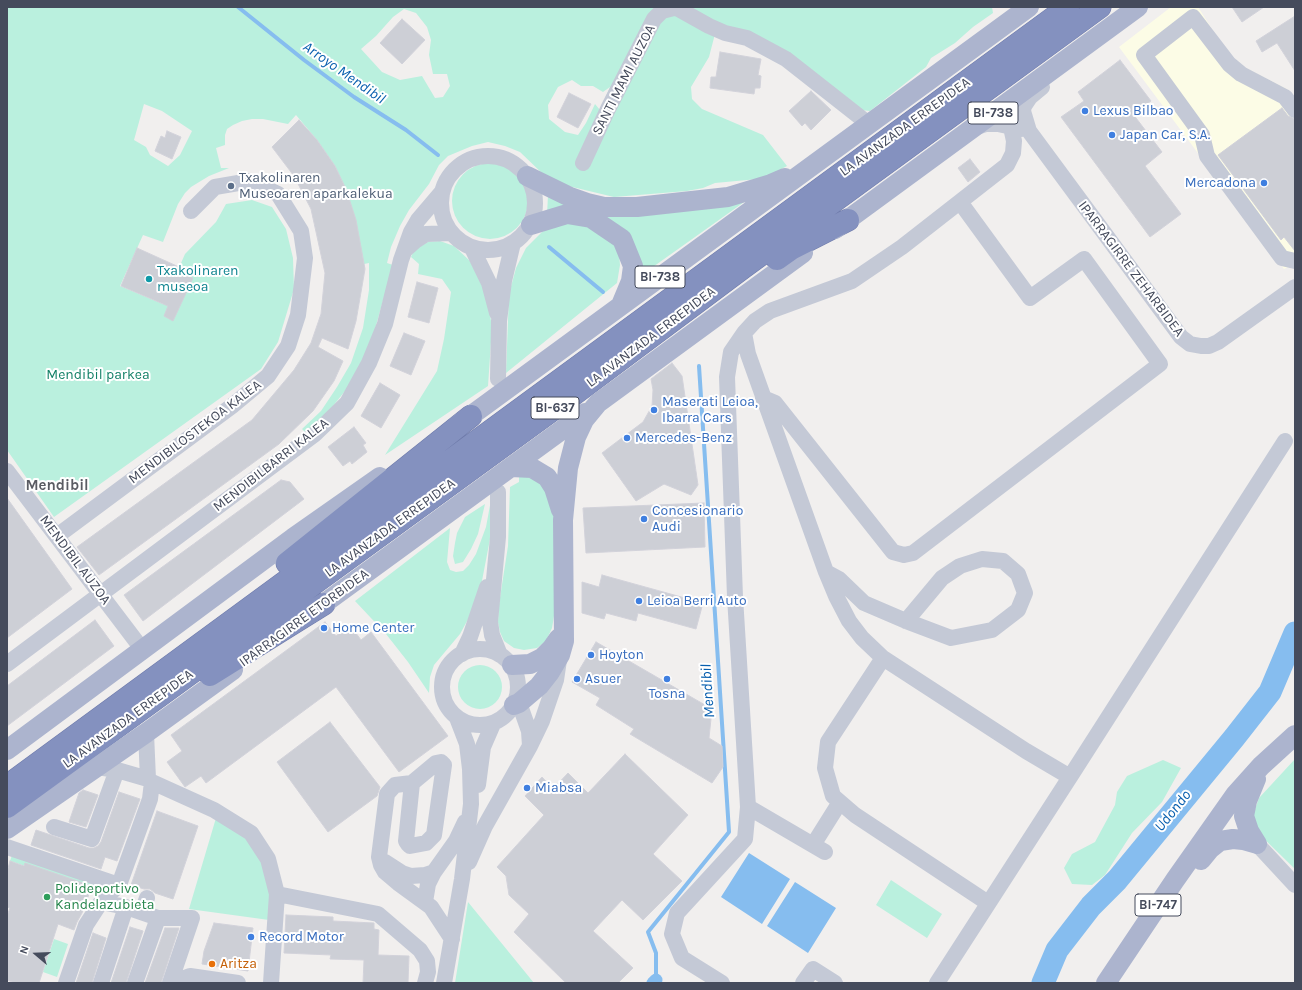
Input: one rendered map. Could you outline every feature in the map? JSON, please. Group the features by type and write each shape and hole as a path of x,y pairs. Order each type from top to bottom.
{"highway":[{"name":"LA AVANZADA ERREPIDEA","path":"7,786 1068,7"},
{"name":"LA AVANZADA ERREPIDEA","path":"7,807 573,395 750,263 1100,7"},
{"path":"573,395 791,250 848,220"},
{"path":"72,738 142,675 284,566 471,416"},
{"path":"54,772 324,604"}],"main road":[{"name":"BI-738","path":"598,403 1138,7"},
{"name":"BI-738","path":"471,416 620,305 870,125 1021,10"},
{"path":"527,176 564,194 587,203 604,207 637,207 728,197 771,184 810,168"},
{"path":"530,225 567,214 591,218 622,240 633,266 631,281 620,305"},
{"path":"517,701 539,686 550,672 560,654 564,641 563,520 568,468 576,436 584,420 598,403"},
{"name":"IPARRAGIRRE ETORBIDEA","path":"7,829 97,767 146,741 324,604 598,403"},
{"path":"7,750 293,538 392,468 471,416"},
{"path":"511,467 532,468 547,476 554,488 563,520"},
{"path":"506,660 530,664 542,658 558,640 564,627"},
{"name":"BI-747","path":"1106,983 1235,795 1261,766 1295,734"},
{"path":"1253,838 1244,816 1247,801 1261,766"},
{"path":"1211,828 1233,826 1253,838"},
{"path":"1146,923 1168,903 1210,849 1220,841 1253,838"}],"street":[{"name":"SANTI MAMI AUZOA","path":"583,163 608,109 654,19 662,11 675,7 709,26 725,33 747,38 786,59 870,125"},
{"path":"1295,110 1285,97 1241,74 1229,64 1193,17 1144,55 1202,135 1208,156 1251,213 1282,258 1295,261"},
{"path":"973,128 986,124 998,124 1029,131 1023,110 1026,102 1105,31"},
{"path":"722,983 682,958 672,934 677,913 745,839 748,807 735,597 727,377 730,352 755,321 770,312 852,282 902,247 1007,165 1013,153 1014,141 1011,127"},
{"name":"IPARRAGIRRE ZEHARBIDEA","path":"1029,131 1182,337 1190,344 1209,346 1218,342 1295,286"},
{"path":"485,155 501,157 516,164 527,176 533,187 536,200 535,212 530,225 523,235 514,243 500,249 486,251 472,248 460,242 451,233 444,221 441,207 442,194 447,179 457,167 470,159 485,155"},
{"name":"MENDIBILOSTEKOA KALEA","path":"56,536 232,406 268,376 288,346 298,315 305,258 301,231 278,194 250,181 215,187 191,211"},
{"name":"MENDIBILBARRI KALEA","path":"7,664 315,434 347,403 369,363 385,324 401,260 411,232 418,220 442,194"},
{"path":"763,398 775,403 893,552 904,555 913,553 1160,364 1084,259 1030,298 960,202"},
{"path":"405,250 426,234 451,233"},
{"path":"498,379 499,321 504,281 514,243"},
{"path":"472,248 489,283 499,321"},
{"path":"744,333 748,354 763,398 826,572 849,621 862,638 883,658 1026,751 1070,777"},
{"path":"936,983 1285,441"},
{"name":"MENDIBIL AUZOA","path":"7,471 142,649"},
{"path":"498,492 498,537 490,622 492,635 518,680 517,701 529,731 530,746"},
{"path":"462,654 484,599 498,537"},
{"path":"826,572 839,580 864,603 906,621 950,638 992,630 1018,610 1025,593 1018,574 1003,561 982,559 960,566 942,578 906,621"},
{"path":"444,983 462,879 471,804 470,770 466,744 457,718 446,705 442,688 443,680 450,665 462,654 470,651 482,649 493,651 506,660"},
{"path":"462,879 485,826 530,746 542,721 552,695 560,654"},
{"path":"883,658 828,742 825,768 833,796 855,815 988,903"},
{"path":"457,718 474,725 483,726 493,724 505,716 517,701"},
{"path":"462,879 474,833 483,747 493,724"},
{"path":"117,770 137,766 146,741"},
{"path":"66,983 86,925 101,902 119,885 150,799 150,781 146,741"},
{"path":"412,783 406,841 410,846 426,843 434,834 444,765 441,762 436,762 412,783 395,785 387,794 379,857 380,865 385,872 398,883 428,904 444,910 457,911"},
{"path":"97,767 117,770 150,781 214,810 251,833 268,859 277,894 271,983"},
{"path":"54,827 92,839 117,770"},
{"path":"748,807 819,849 840,802"},
{"path":"452,939 428,904 428,884 434,872 456,840 471,804"},
{"path":"1253,838 1295,885"},
{"path":"7,847 119,885"},
{"path":"379,857 395,869 411,876 425,875 434,872"},
{"path":"277,894 378,914 420,950 427,961 428,972 425,983"},
{"path":"101,902 126,908 145,906 158,918 192,918 170,983"},
{"path":"101,983 126,908"},
{"path":"135,983 158,918"},
{"path":"803,983 813,968 835,983"},
{"path":"184,980 238,983"}],"shaded area":[{"name":"Mercadona","path":"1171,7 1198,7 1224,48 1242,66 1287,89 1295,100 1295,264 1284,269 1119,47"}],"green space":[{"name":"Mendibil parkea","path":"7,7 672,7 715,34 709,57 691,87 692,99 702,109 763,135 787,166 758,179 715,183 703,188 687,191 614,197 564,185 545,176 520,152 505,146 488,142 472,146 448,156 439,165 429,184 409,210 391,247 387,263 393,265 370,347 353,381 333,406 306,433 302,429 321,411 351,363 363,328 369,290 369,263 364,264 346,189 335,166 317,140 296,115 288,124 263,119 242,121 227,129 225,135 225,145 216,148 221,168 229,168 209,176 191,187 185,193 178,204 163,242 143,235 120,286 163,304 185,254 216,222 226,204 252,200 272,207 286,229 293,258 294,289 278,342 261,369 54,517 7,450","holes":["404,9 416,13 427,27 431,40 429,55 433,74 447,74 450,86 443,97 435,98 422,76 400,80 382,72 361,49 376,36 393,17","572,80 581,86 593,86 603,92 610,87 600,110 595,104 586,123 578,135 565,132 549,119 548,105 558,87","144,104 162,111 192,131 180,155 168,166 150,155 146,147 134,140"]},
{"path":"686,7 992,7 993,13 973,27 955,43 931,58 926,67 870,111 861,110 730,29"},
{"path":"490,163 505,166 517,174 525,186 528,201 525,216 517,228 505,236 490,239 475,236 463,228 455,216 452,201 455,186 463,174 475,166"},
{"path":"548,195 573,204 754,195 636,279 630,239 547,215"},
{"path":"573,223 591,227 614,244 619,253 620,265 617,283 506,373 509,294 516,268 526,248 542,232 556,225"},
{"path":"440,241 454,246 470,261 487,296 492,327 488,386 385,455 437,371 444,339 451,292 442,279 418,274 419,264 411,257 414,250 428,242"},
{"path":"519,475 542,481 554,514 555,610 552,628 546,641 537,648 524,650 514,648 504,641 498,622 499,604 508,546 510,487 519,482"},
{"path":"491,500 490,539 481,586 472,612 460,634 434,665 430,677 429,693 408,662 386,634 355,601 450,528 447,562 450,570 456,572 463,571 476,554 486,527"},
{"path":"485,504 478,534 471,549 463,562 455,564 453,556 457,533 465,517"},
{"path":"480,665 492,669 498,675 502,687 498,699 492,705 480,709 468,705 462,699 458,687 462,675 468,669"},
{"path":"1295,759 1295,869 1255,830 1253,815 1259,798"},
{"path":"1163,760 1181,768 1162,802 1132,833 1105,875 1092,885 1072,884 1064,868 1072,854 1095,842 1115,805 1117,792 1127,776"},
{"path":"216,818 249,837 265,862 273,894 269,920 189,909"},
{"path":"13,852 112,885 95,889 10,861"},
{"path":"891,880 942,914 927,938 876,905"},
{"path":"468,902 534,983 455,983"},
{"path":"54,939 68,944 57,977 43,972"}],"water":[{"path":"749,853 790,879 762,924 721,897"},
{"path":"795,882 836,908 808,953 767,926"}],"building":[{"path":"1232,7 1264,7 1242,22"},
{"path":"1295,16 1295,71 1277,43 1262,52 1256,41"},
{"path":"402,19 425,40 402,64 380,43"},
{"path":"720,52 761,59 758,75 761,76 760,88 755,88 754,94 710,88 711,77 716,77"},
{"name":"Japan Car, S.A.","path":"1120,60 1151,101 1133,114 1162,152 1145,166 1181,214 1150,237 1061,117 1084,101 1078,92"},
{"path":"811,91 831,110 811,130 805,123 802,126 789,111"},
{"path":"569,93 591,104 578,128 557,117"},
{"name":"Mercadona","path":"1282,108 1288,116 1295,119 1295,251 1284,237 1281,240 1218,155"},
{"path":"299,120 317,140 335,166 346,189 356,220 365,269 356,321 348,349 322,338 318,347 343,361 334,381 313,411 279,444 99,575 77,547 252,420 294,370 311,343 321,314 325,273 311,209 294,176 272,147"},
{"path":"167,131 181,137 172,159 155,151 161,136 165,138"},
{"path":"970,159 980,172 968,182 958,168"},
{"name":"Txakolinaren museoa","path":"137,248 179,267 176,272 193,278 173,321 164,316 168,306 121,286"},
{"path":"417,282 438,288 429,323 408,317"},
{"path":"404,333 425,341 411,375 390,366"},
{"path":"672,363 682,376 698,485 691,495 664,484 636,501 602,453 643,422 652,406 653,390 651,379"},
{"path":"380,383 400,395 381,428 361,416"},
{"path":"354,427 366,443 363,445 367,452 352,464 350,461 343,466 328,447"},
{"path":"281,480 290,482 304,499 143,621 124,595"},
{"path":"7,498 72,589 7,638"},
{"name":"Concesionario Audi","path":"704,503 705,547 586,553 583,508"},
{"name":"Leioa Berri Auto","path":"602,575 703,603 696,629 638,613 636,621 606,613 604,619 582,613 582,582 599,587"},
{"path":"95,620 114,646 7,726 7,686"},
{"path":"325,622 336,636 350,625 361,640 371,632 448,736 399,772 336,687 206,783 201,776 185,787 167,762 182,751 171,735"},
{"path":"596,642 712,709 709,738 722,746 723,767 712,783 630,734 634,729 596,705 600,698 572,682"},
{"path":"330,722 380,787 377,796 328,832 277,762"},
{"path":"625,754 688,815 653,854 682,881 643,920 622,900 593,931 633,968 618,983 566,983 514,932 529,914 509,895 506,876 497,867 544,815 525,796 542,777 553,789 568,773 588,793"},
{"path":"83,790 98,795 86,827 69,822 79,793"},
{"path":"119,792 140,799 117,861 105,857 101,869 31,845 36,830 89,848 98,846 101,842"},
{"path":"157,811 198,826 173,899 155,893 150,889 144,889 131,885"},
{"path":"10,861 24,866 25,863 92,886 74,930 58,924 39,983 15,983 7,980 7,916 10,908 7,907 7,872"},
{"path":"286,915 333,917 333,921 374,923 374,929 379,930 378,955 409,956 408,983 363,983 364,960 330,959 331,955 284,953"},
{"path":"214,923 253,928 248,971 202,964 204,951"},
{"path":"130,927 143,931 126,983 111,983"},
{"path":"165,928 179,928 161,983 145,983"},
{"path":"93,933 106,938 92,983 76,983"}],"waterway":[{"name":"Arroyo Mendibil","path":"238,7 304,60 354,97 406,130 438,155"},
{"name":"Arroyo Mendibil","path":"549,247 603,292"},
{"name":"Mendibil","path":"659,983 656,980 656,953 648,932 729,832 699,366"},
{"name":"Udondo","path":"1043,983 1057,950 1091,906 1117,880 1270,692 1295,633"},
{"name":"Mendibil","path":"653,983 656,980"}],"place":[{"name":"Lexus Bilbao","path":"1085,111"},
{"name":"Japan Car, S.A.","path":"1112,135"},
{"name":"Mercadona","path":"1264,183"},
{"name":"Txakolinaren Museoaren aparkalekua","path":"231,186"},
{"name":"Txakolinaren museoa","path":"149,279"},
{"name":"Maserati Leioa, Ibarra Cars","path":"654,410"},
{"name":"Mercedes-Benz","path":"627,438"},
{"name":"Concesionario Audi","path":"644,519"},
{"name":"Leioa Berri Auto","path":"639,601"},
{"name":"Home Center","path":"324,628"},
{"name":"Hoyton","path":"591,655"},
{"name":"Asuer","path":"577,679"},
{"name":"Tosna","path":"667,679"},
{"name":"Miabsa","path":"527,788"},
{"name":"Polideportivo Kandelazubieta","path":"47,897"},
{"name":"Record Motor","path":"251,937"},
{"name":"Aritza","path":"212,964"}],"district":[{"name":"Mendibil","path":"57,486"}]}
